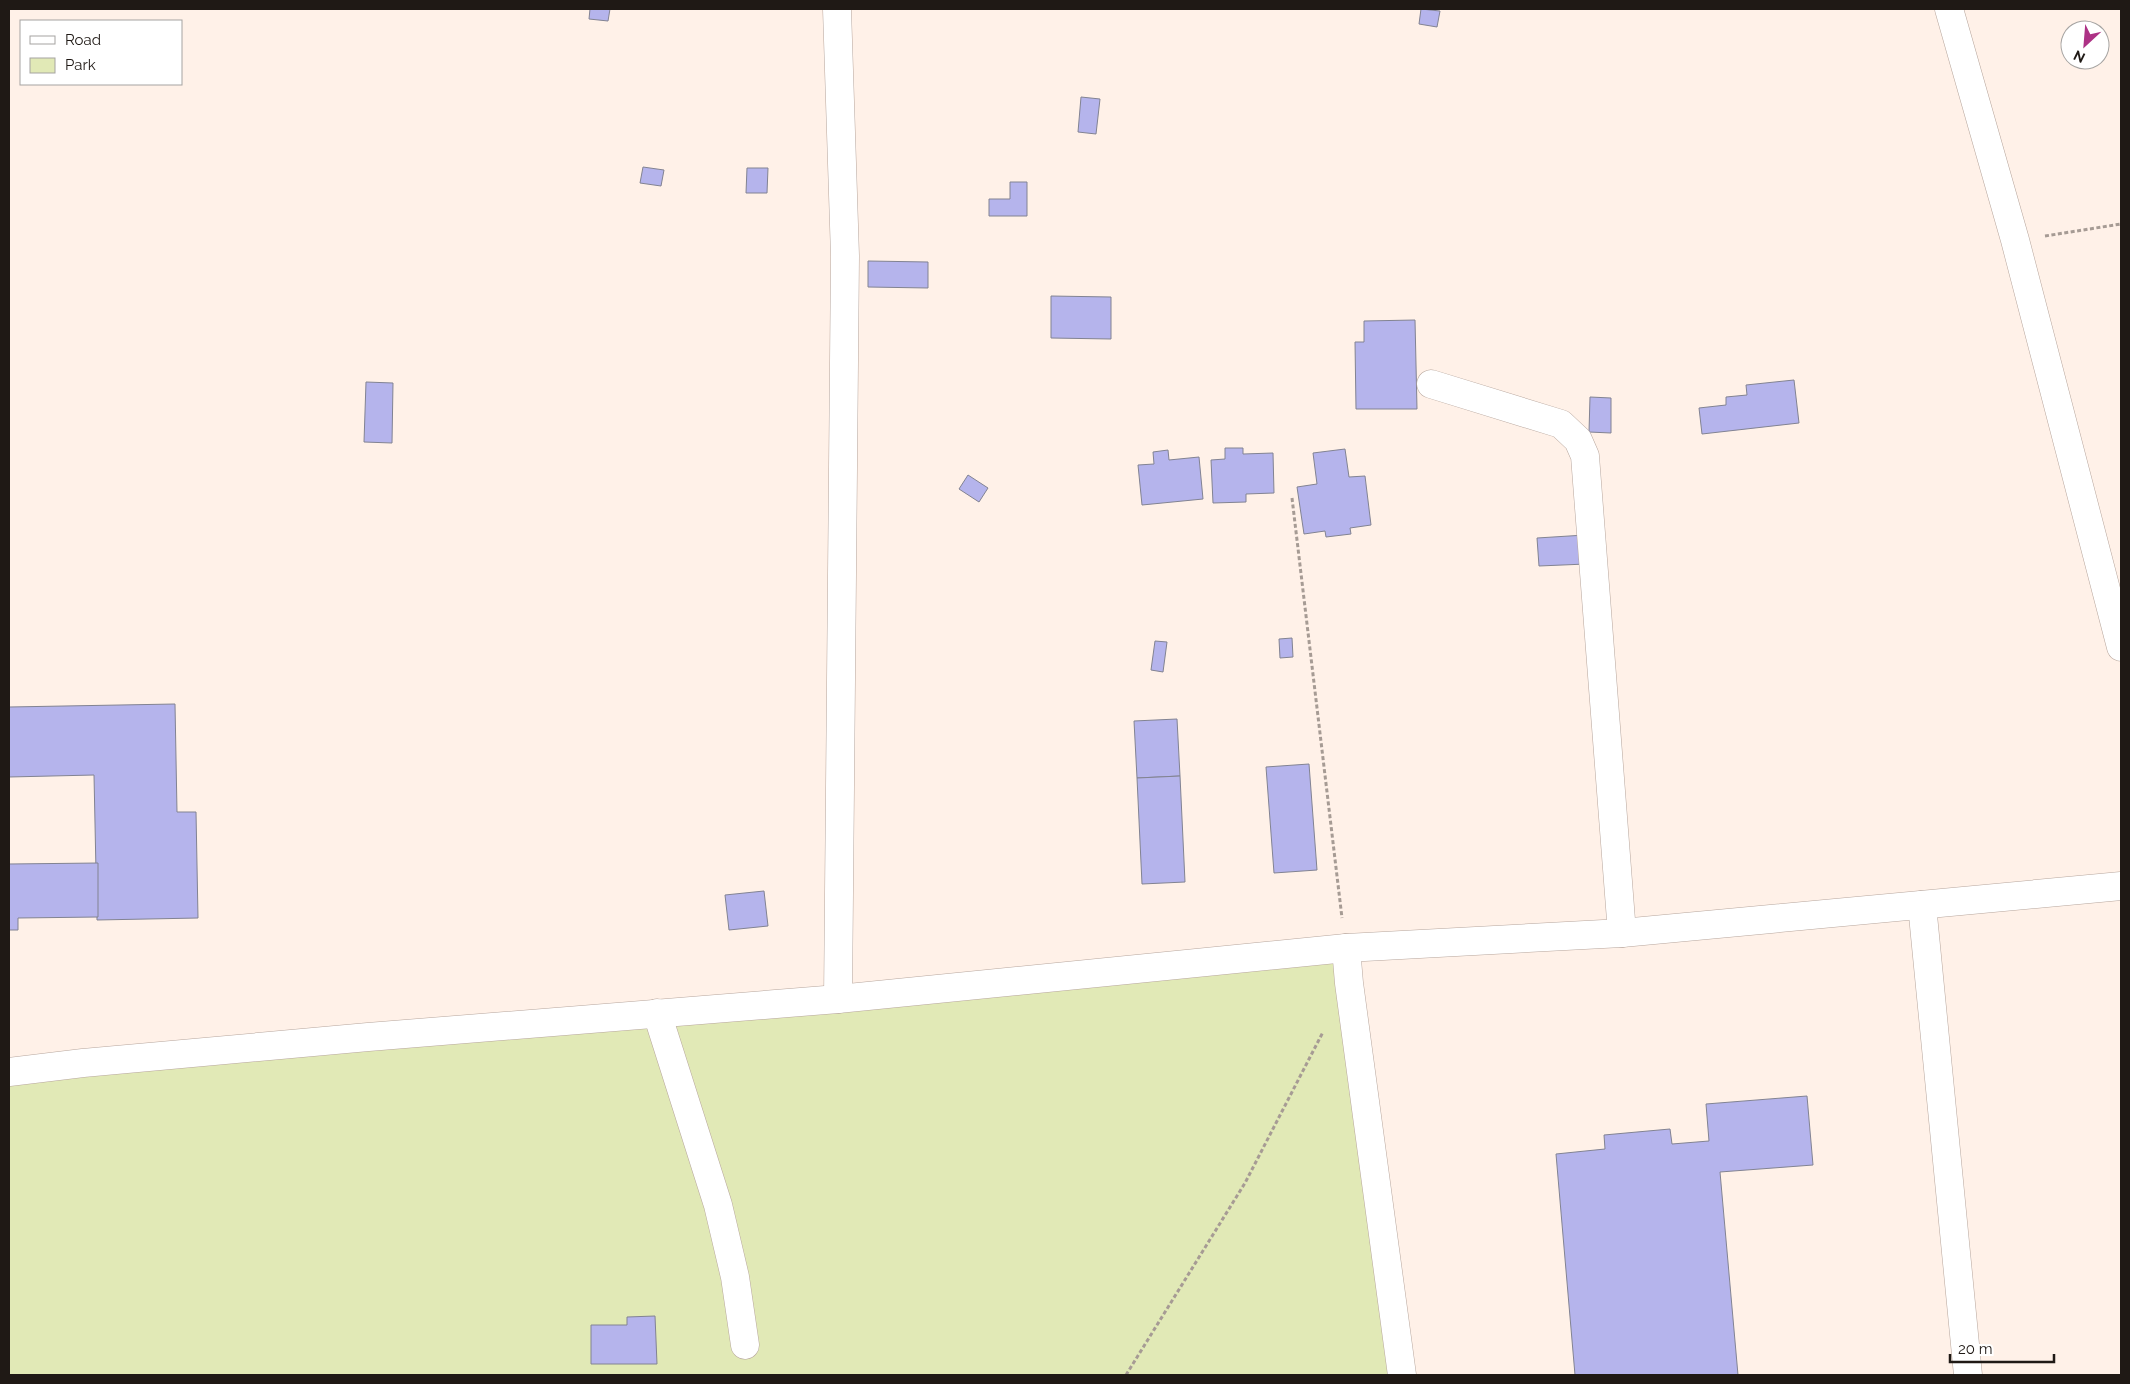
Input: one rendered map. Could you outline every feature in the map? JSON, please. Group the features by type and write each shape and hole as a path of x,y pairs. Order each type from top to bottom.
{"street":[{"path":"837,9 845,256 838,999"},
{"path":"1949,9 2015,240 2121,647"},
{"path":"1431,384 1561,424 1578,440 1585,456 1622,933"},
{"path":"9,1072 83,1063 838,999 1346,948 1622,933 2121,886"},
{"path":"1922,905 1968,1375"},
{"path":"1346,948 1349,983 1402,1375"},
{"path":"657,1013 718,1205 735,1277 745,1345"}],"path":[{"path":"2015,240 2121,224"},
{"path":"1292,498 1346,948"},
{"path":"1126,1375 1245,1183 1326,1026"}],"green space":[{"path":"1351,958 1404,1375 9,1375 9,1072"}],"building":[{"path":"590,9 610,9 608,21 589,19"},
{"path":"1421,9 1440,11 1437,27 1419,24"},
{"path":"1081,97 1100,99 1096,134 1078,132"},
{"path":"643,167 664,170 661,186 640,183"},
{"path":"747,168 768,168 767,193 746,193"},
{"path":"1010,182 1027,182 1027,216 989,216 989,199 1010,199"},
{"path":"868,261 928,262 928,288 868,287"},
{"path":"1051,296 1111,297 1111,339 1051,338"},
{"path":"1415,320 1417,409 1356,409 1355,342 1364,342 1364,321"},
{"path":"1794,380 1799,423 1702,434 1699,408 1726,405 1726,397 1747,395 1746,385"},
{"path":"366,382 393,383 392,443 364,442"},
{"path":"1590,397 1611,398 1611,433 1589,432"},
{"path":"1225,448 1243,448 1243,454 1273,453 1274,493 1246,494 1246,502 1213,503 1211,460 1225,459"},
{"path":"1345,449 1349,477 1365,476 1371,525 1350,528 1351,534 1326,537 1325,531 1304,534 1297,487 1317,484 1313,453"},
{"path":"1168,450 1169,460 1199,457 1203,499 1142,505 1138,465 1154,464 1153,452"},
{"path":"968,475 988,488 979,502 959,489"},
{"path":"1585,535 1586,564 1539,566 1537,538"},
{"path":"1292,638 1293,657 1280,658 1279,639"},
{"path":"1155,641 1167,642 1163,672 1151,670"},
{"path":"175,704 177,812 196,812 198,918 97,920 94,775 9,777 9,707"},
{"path":"1177,719 1180,776 1137,778 1134,721"},
{"path":"1309,764 1317,870 1274,873 1266,767"},
{"path":"1180,776 1185,882 1142,884 1137,778"},
{"path":"98,863 98,917 18,918 18,930 9,930 9,864"},
{"path":"764,891 768,926 729,930 725,895"},
{"path":"1807,1096 1813,1165 1720,1172 1738,1375 1575,1375 1556,1154 1605,1149 1604,1135 1670,1129 1672,1144 1709,1141 1706,1104"},
{"path":"655,1316 657,1364 591,1364 591,1325 627,1325 627,1317"}]}
